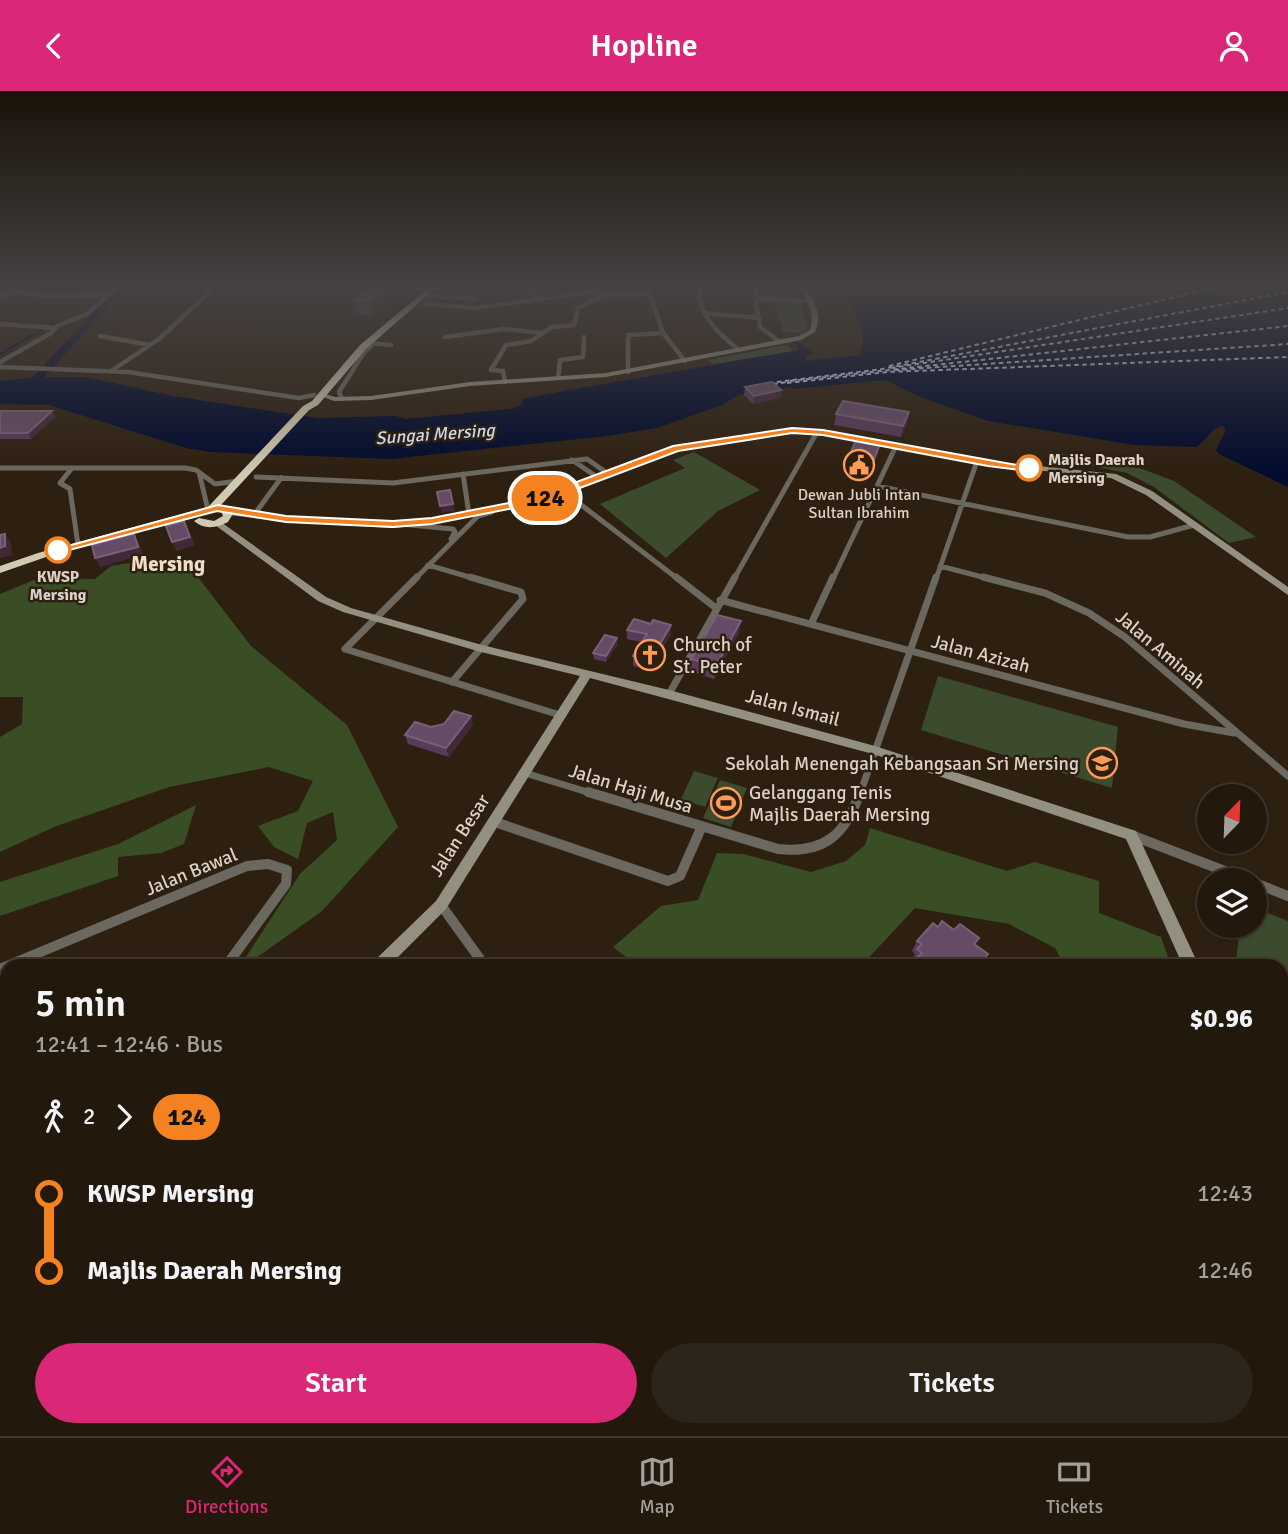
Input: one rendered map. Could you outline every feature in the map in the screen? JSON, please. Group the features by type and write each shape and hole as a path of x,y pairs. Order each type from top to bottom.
{"highway":[{"path":"205,513 204,524 218,523 228,517 228,499 355,349"},
{"path":"310,400 365,349"},
{"path":"0,572 205,513 248,477"},
{"path":"0,572 78,545 205,513 228,511"}],"street":[{"path":"0,364 25,349"},
{"path":"111,371 144,349"},
{"path":"502,349 491,370 503,371 505,382"},
{"path":"558,378 559,361 583,358 583,349"},
{"path":"628,349 628,372"},
{"path":"675,349 685,361"},
{"path":"0,364 24,368 111,371 310,400 378,398 505,382 628,372 745,349"},
{"path":"338,399 339,392 360,354"},
{"path":"792,430 812,441"},
{"path":"560,715 345,649 480,515 536,501 676,448 792,430 817,432 977,461 1113,476 1139,487 1288,592"},
{"path":"669,694 817,432"},
{"path":"811,624 896,446"},
{"path":"0,468 185,468 199,472 215,484 248,477 393,483 587,459 607,473"},
{"path":"572,460 597,477"},
{"name":"Jalan Haji Musa","path":"525,773 778,849 803,852 823,846 852,816 977,461"},
{"path":"72,468 60,483 70,489 78,545"},
{"path":"199,472 205,513"},
{"path":"464,474 469,514"},
{"path":"254,515 281,478"},
{"path":"877,486 1134,537 1150,537 1194,526"},
{"path":"563,491 716,608"},
{"path":"432,521 536,501"},
{"path":"228,511 286,519"},
{"path":"400,524 467,518 464,531"},
{"path":"261,555 239,532 237,525 248,520 286,519 400,524 455,530 447,547"},
{"name":"Jalan Ismail","path":"218,523 330,604 481,648 669,694 875,750 1132,835 1217,868"},
{"path":"428,565 522,592 523,599 452,682"},
{"name":"Jalan Aminah","path":"940,566 1045,593 1089,613 1125,637 1234,733 1288,776"},
{"name":"Jalan Azizah","path":"720,600 1184,724 1234,733"},
{"name":"Jalan Besar","path":"386,959 441,905 586,675"},
{"path":"495,822 668,881 680,876 702,826"},
{"path":"1132,835 1188,959"},
{"name":"Jalan Bawal","path":"24,959 247,866 266,863 281,866 287,870 286,884 231,959"},
{"path":"1267,888 1288,896"},
{"path":"441,905 480,959"}],"green space":[{"path":"766,349 794,351 713,364 708,360"},
{"path":"1048,451 1142,469 1174,481 1256,537 1229,543 1154,487 1127,473 1052,458"},
{"path":"694,452 760,490 718,511 666,558 600,504 685,468 673,460"},
{"path":"160,558 191,568 251,646 347,725 398,827 322,911 255,959 245,959 300,874 337,840 333,812 307,823 298,859 274,847 258,826 298,811 313,781 269,767 169,787 54,827 0,852 0,737 22,724 23,697 0,697 0,594 34,580 95,579 111,566"},
{"path":"938,676 1118,727 1112,788 921,730"},
{"path":"694,771 718,778 705,807 681,799"},
{"name":"Gelanggang Tenis Majlis Daerah Mersing","path":"720,780 747,788 731,827 703,818"},
{"path":"196,805 184,844 161,853 118,857 118,876 0,916 0,882 118,844"},
{"path":"870,828 1007,871 1035,862 1099,881 1099,913 1161,937 1169,959 1061,959 1055,948 1009,924 915,908 868,959 629,959 613,947 661,906 698,900 717,853 743,854 811,872 846,861 865,845"},
{"path":"1267,913 1288,921 1288,959 1236,959 1239,938 1267,938"}],"water":[{"name":"Sungai Mersing","path":"798,349 807,349 814,353 806,356 807,361 860,355 862,349 1288,349 1288,487 1219,454 1216,450 1226,430 1223,426 1215,429 1196,447 1134,445 988,421 920,397 885,380 795,389 790,387 738,395 722,405 657,428 607,436 391,459 211,452 186,448 49,405 0,404 0,381 38,377 85,377 173,396 318,418 396,416 405,419 510,409 520,406 523,399"}],"building":[{"path":"772,382 781,390 754,396 745,387"},
{"path":"843,401 909,412 903,426 836,414"},
{"path":"0,411 52,411 28,433 0,433"},
{"name":"Dewan Jubli Intan Sultan Ibrahim","path":"856,440 880,444 870,470 845,465"},
{"path":"450,490 453,504 440,506 437,492"},
{"path":"184,521 190,537 172,542 166,526"},
{"path":"5,534 5,546 0,548 0,535"},
{"path":"134,534 138,547 95,558 92,545"},
{"path":"717,615 741,621 716,666 691,659"},
{"path":"634,619 651,624 653,620 671,625 650,661 633,656 647,634 627,630"},
{"path":"605,635 617,638 606,656 593,653"},
{"path":"454,711 471,716 446,748 405,735 415,722 431,727 444,724"},
{"path":"942,921 954,930 960,924 979,938 974,944 988,954 984,959 916,959 922,953 917,949 922,944 917,941 933,923 938,927"}],"waterway":[{"path":"0,354 9,349"},
{"path":"25,392 64,349"}],"ferry route":[{"path":"889,366 960,349"},
{"path":"769,383 882,369 989,349"},
{"path":"891,368 1018,349"},
{"path":"790,381 1082,349"},
{"path":"895,370 1216,349"},
{"path":"787,383 887,372 1288,357"},
{"path":"773,384 788,382"}],"bus line":[{"name":"124","path":"58,550 218,508 229,512 286,519 393,524 432,521 536,501 676,448 792,430 1029,468"}],"place":[{"name":"Dewan Jubli Intan Sultan Ibrahim","path":"859,465"},
{"name":"Majlis Daerah Mersing","path":"1029,468"},
{"name":"KWSP Mersing","path":"58,550"},
{"name":"Church of St. Peter","path":"650,655"},
{"name":"Sekolah Menengah Kebangsaan Sri Mersing","path":"1102,763"},
{"name":"Gelanggang Tenis Majlis Daerah Mersing","path":"726,803"}],"district":[{"name":"Mersing","path":"168,564"}]}
